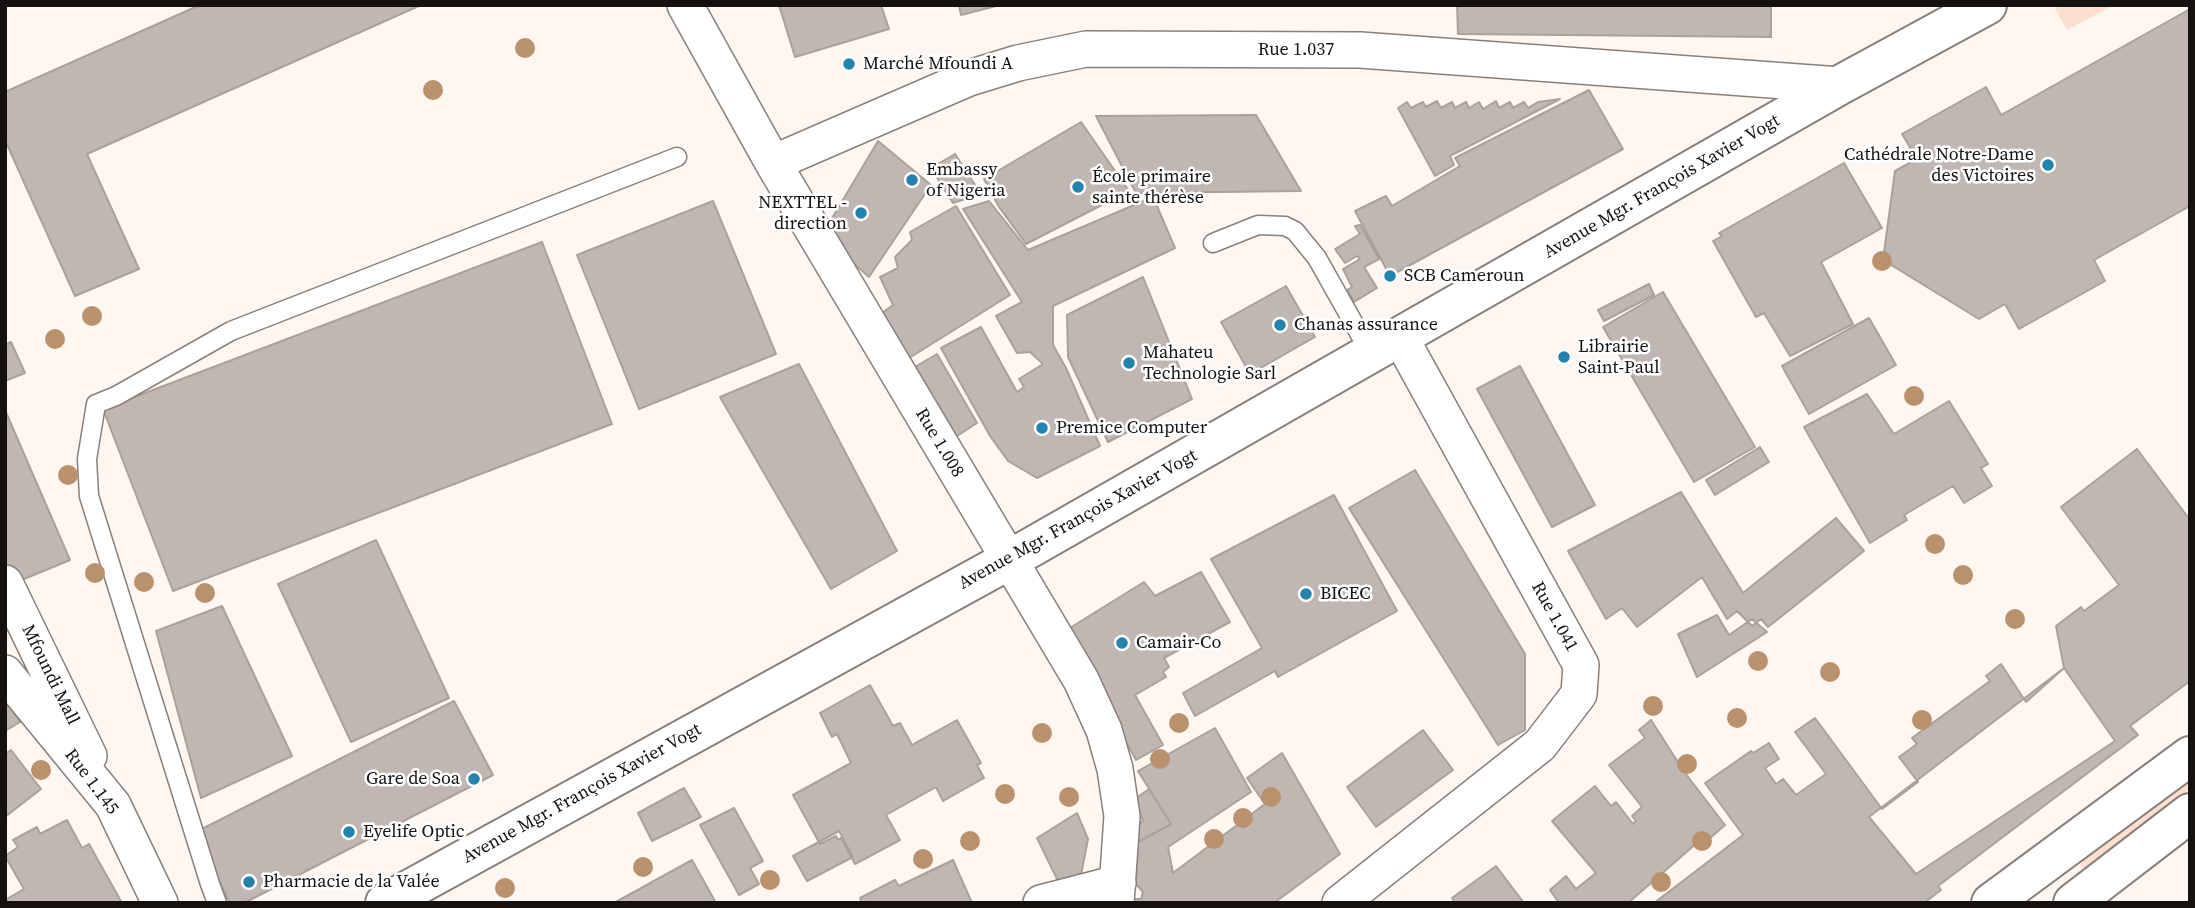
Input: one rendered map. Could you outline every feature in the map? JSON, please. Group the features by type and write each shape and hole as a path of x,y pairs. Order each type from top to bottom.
{"main road":[{"name":"Avenue Mgr. François Xavier Vogt","path":"385,903 1009,560 1840,85 1987,5"},
{"path":"1991,903 2190,756"},
{"path":"2073,903 2190,813"}],"street":[{"name":"Rue 1.008","path":"684,5 773,163 1082,680 1104,730 1115,769 1122,816 1117,893"},
{"name":"Rue 1.037","path":"773,163 969,78 1018,63 1086,49 1360,50 1840,85"},
{"name":"Rue 1.041","path":"1340,903 1540,745 1579,694 1581,665 1385,345"},
{"name":"Mfoundi Mall","path":"5,583 113,805"},
{"name":"Rue 1.145","path":"5,673 113,805 159,903"},
{"path":"1041,903 1117,893"}],"lane":[{"path":"217,903 89,496 87,459 96,404 116,396 231,331 677,157"},
{"path":"1213,243 1258,225 1285,226 1295,231 1385,345"}],"shaded area":[{"path":"2062,5 2114,5 2067,30 2055,9"},
{"path":"2190,778 2190,789 2086,868 2081,867 2081,860"}],"building":[{"path":"200,5 421,5 87,154 139,269 75,296 5,140 5,92"},
{"path":"779,5 881,5 889,29 795,57"},
{"path":"959,5 1000,5 961,15"},
{"path":"1457,5 1771,5 1771,37 1458,34"},
{"name":"Cathédrale Notre-Dame des Victoires","path":"2190,9 2190,206 2094,260 2105,281 2019,329 2005,304 1979,319 1883,260 1895,171 1917,159 1902,134 1986,87 2001,115"},
{"path":"1589,90 1623,149 1390,276 1355,211 1386,196 1392,206 1460,166 1455,158"},
{"path":"1560,99 1450,156 1454,165 1435,176 1398,108 1407,102 1411,108 1423,102 1426,107 1437,101 1441,108 1452,102 1455,108 1466,102 1469,108 1479,102 1483,109 1496,101 1499,108 1510,102 1513,108 1524,102 1528,108 1538,102"},
{"path":"1256,115 1301,191 1136,193 1096,116"},
{"path":"1081,122 1129,191 1026,244 999,207 984,179"},
{"path":"878,141 931,185 869,277 822,235"},
{"path":"955,154 981,194 953,203 931,168"},
{"path":"1844,163 1882,228 1821,262 1853,324 1790,356 1764,313 1756,317 1713,241 1722,236 1719,233"},
{"path":"1153,197 1175,248 1053,306 1053,345 1100,446 1037,478 1008,461 990,436 941,348 981,327 1017,392 1024,387 1019,379 1043,364 1030,352 1017,353 996,316 1022,302 963,209 989,201 1028,250"},
{"path":"713,201 776,354 639,409 577,255"},
{"path":"956,206 1010,295 898,365 871,321 893,305 880,277 898,268 895,257 912,240 910,232"},
{"path":"1360,225 1379,259 1364,267 1377,288 1354,302 1347,290 1352,287 1343,269 1360,259 1357,256 1345,263 1335,249 1360,234 1355,226"},
{"path":"542,242 612,424 173,591 103,409"},
{"path":"1143,277 1192,399 1108,442 1068,357 1067,315"},
{"path":"1649,284 1654,295 1604,321 1598,310"},
{"path":"1286,286 1315,337 1250,374 1221,322"},
{"path":"1663,292 1755,447 1694,482 1603,327"},
{"path":"1869,318 1896,365 1809,414 1782,366"},
{"path":"11,342 25,373 5,381 5,345"},
{"path":"937,354 977,423 948,442 908,371"},
{"path":"799,364 897,551 831,589 720,397"},
{"path":"1520,366 1595,505 1552,527 1477,389"},
{"path":"1867,394 1894,434 1949,401 1988,464 1981,468 1992,486 1964,503 1953,486 1904,515 1907,520 1870,543 1804,427"},
{"path":"5,410 70,560 12,584 5,569"},
{"path":"1760,447 1769,462 1715,495 1706,480"},
{"path":"2137,449 2190,520 2190,681 2130,726 2138,735 1938,886 1941,890 1924,903 1654,903 1743,835 1705,783 1751,751 1753,753 1769,743 1779,759 1765,768 1776,784 1783,779 1796,795 1826,774 1795,732 1815,718 1882,809 1918,782 1899,757 1917,744 1912,738 1990,681 1986,676 2001,664 2026,702 2064,668 2056,626 2081,607 2084,611 2119,585 2061,507"},
{"path":"1415,470 1525,654 1525,730 1498,745 1349,508"},
{"path":"1681,492 1743,593 1836,518 1864,551 1768,627 1761,619 1752,626 1737,611 1727,619 1702,577 1637,627 1622,608 1606,619 1568,551"},
{"path":"1334,495 1397,611 1278,677 1275,671 1195,716 1183,693 1262,648 1211,559"},
{"path":"376,540 449,698 351,742 278,584"},
{"path":"1201,572 1230,622 1164,658 1169,667 1163,672 1166,677 1135,695 1163,745 1136,760 1065,631 1144,582 1155,596"},
{"path":"222,606 292,756 201,798 156,631"},
{"path":"1717,615 1729,635 1752,619 1767,632 1697,677 1678,634"},
{"path":"2064,668 2115,741 1916,874 1869,817"},
{"path":"870,685 893,726 900,723 912,745 957,720 981,763 977,765 984,778 943,801 936,787 886,815 900,840 855,864 841,838 838,840 836,836 820,844 793,795 851,763 837,734 832,737 820,713"},
{"path":"5,699 20,722 5,731"},
{"path":"454,701 493,775 244,903 230,903 194,833"},
{"path":"1651,720 1685,773 1725,825 1709,839 1706,835 1628,903 1559,903 1550,890 1566,876 1576,889 1596,873 1552,821 1595,786 1611,806 1616,802 1633,824 1636,821 1632,816 1642,807 1609,765 1645,738 1639,730"},
{"path":"1215,728 1251,792 1168,847 1173,873 1265,804 1247,778 1282,753 1340,854 1274,903 1133,903 1133,899 1141,899 1143,892 1136,884 1138,842 1171,824 1138,771"},
{"path":"1423,730 1453,770 1376,827 1347,787"},
{"path":"11,750 41,789 5,817 5,754"},
{"path":"684,788 701,817 652,841 638,813"},
{"path":"1149,789 1171,824 1138,842 1138,824 1143,821 1135,799"},
{"path":"734,808 763,861 750,868 759,884 739,895 700,825"},
{"path":"1077,813 1088,839 1081,875 1059,883 1037,838"},
{"path":"67,820 82,848 89,844 122,903 5,903 5,900 24,889 5,856 18,847 13,840 37,827 40,834"},
{"path":"839,831 853,857 807,881 793,856"},
{"path":"692,860 716,903 614,903"},
{"path":"953,860 972,903 862,903 860,898 895,880 899,886"},
{"path":"1496,866 1524,903 1455,903 1452,898"}],"place":[{"name":"Marché Mfoundi A","path":"849,64"},
{"name":"Cathédrale Notre-Dame des Victoires","path":"2048,165"},
{"name":"Embassy of Nigeria","path":"912,180"},
{"name":"École primaire sainte thérèse","path":"1078,187"},
{"name":"NEXTTEL - direction","path":"861,213"},
{"name":"SCB Cameroun","path":"1390,276"},
{"name":"Chanas assurance","path":"1280,325"},
{"name":"Librairie Saint-Paul","path":"1564,357"},
{"name":"Mahateu Technologie Sarl","path":"1129,363"},
{"name":"Premice Computer","path":"1042,428"},
{"name":"BICEC","path":"1306,594"},
{"name":"Camair-Co","path":"1122,643"},
{"name":"Gare de Soa","path":"474,779"},
{"name":"Eyelife Optic","path":"349,832"},
{"name":"Pharmacie de la Valée","path":"249,882"}]}
